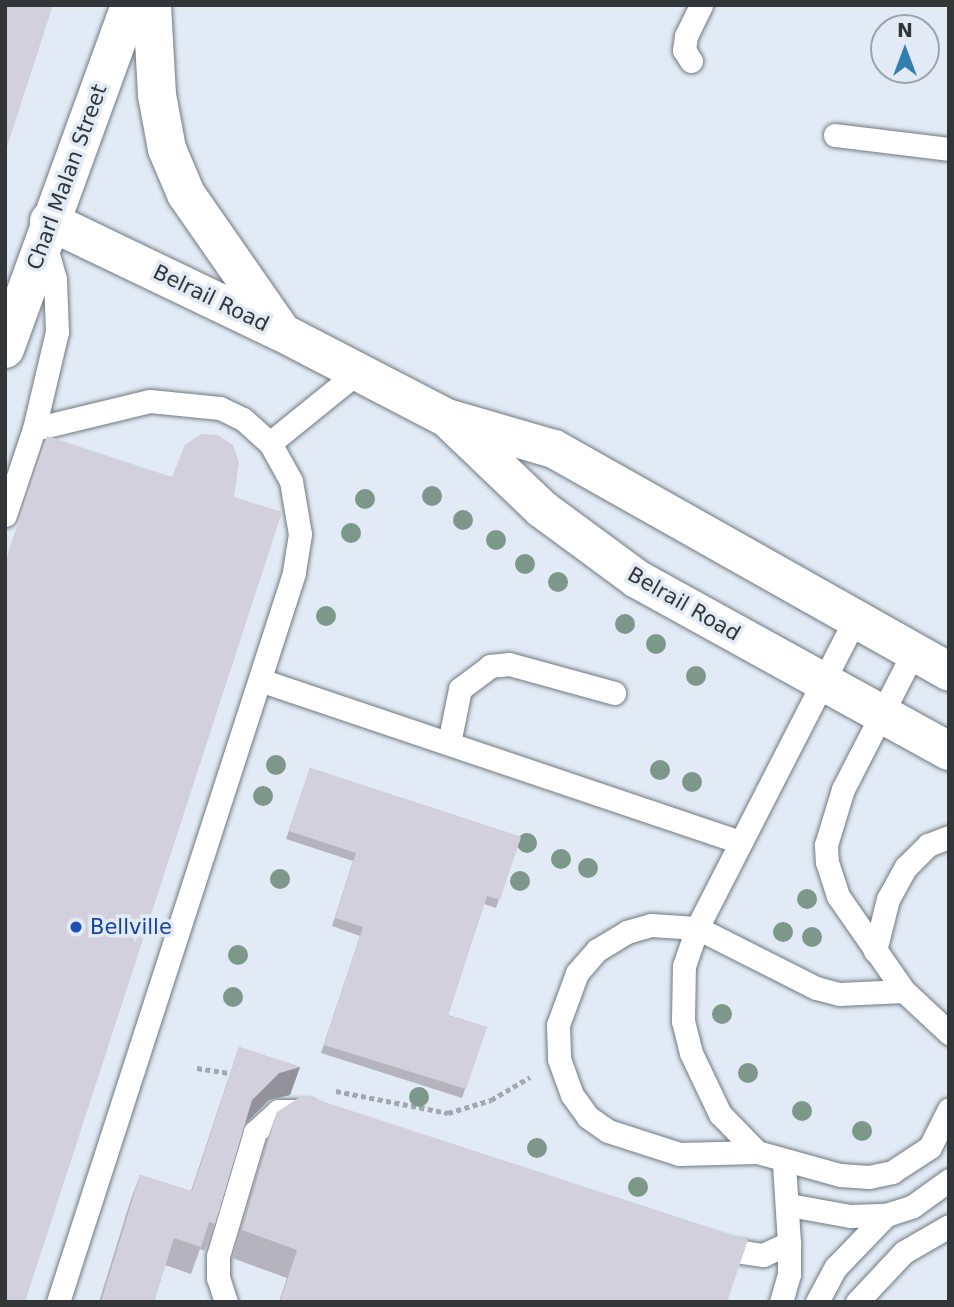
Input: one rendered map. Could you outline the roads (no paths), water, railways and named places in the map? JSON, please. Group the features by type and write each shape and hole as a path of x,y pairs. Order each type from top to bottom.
{"street":[{"name":"Charl Malan Street","path":"5,349 46,228 130,5"},
{"path":"152,5 157,95 167,149 186,194 281,332"},
{"name":"Belrail Road","path":"46,228 281,332 447,418 554,449 853,621 949,672"},
{"name":"Belrail Road","path":"447,418 541,509 637,579 949,751"}],"lane":[{"path":"691,61 684,50 686,36 701,5"},
{"path":"835,135 949,149"},
{"path":"5,515 34,429 57,332 55,279 46,228"},
{"path":"270,443 359,371"},
{"path":"34,429 150,401 177,401 220,408 243,419 270,443 291,481 300,534 294,573 58,1302"},
{"path":"853,621 697,928 684,966 681,994 691,1053 720,1114 757,1152 784,1163 840,1175 892,1172 930,1147 949,1109"},
{"path":"913,653 843,789 826,845 838,897 904,991 949,1033"},
{"path":"449,743 460,689 490,666 509,664 614,693"},
{"path":"260,680 740,842"},
{"path":"874,951 888,900 906,867 928,845 949,837"},
{"path":"757,1152 679,1154 608,1131 588,1117 572,1095 559,1059 558,1025 577,973 597,950 627,932 651,925 697,928 816,988 839,994 904,991"},
{"path":"226,1302 218,1278 218,1256 255,1132 278,1111 294,1108 335,1120"},
{"path":"781,1302 789,1274 789,1206 784,1163"},
{"path":"789,1206 850,1216 886,1215 914,1206 949,1180"},
{"path":"817,1302 836,1267 886,1215"},
{"path":"857,1302 904,1252 946,1234"},
{"path":"695,1241 748,1255 774,1252 789,1243"}],"place":[{"name":"Bellville","path":"76,927"}]}
